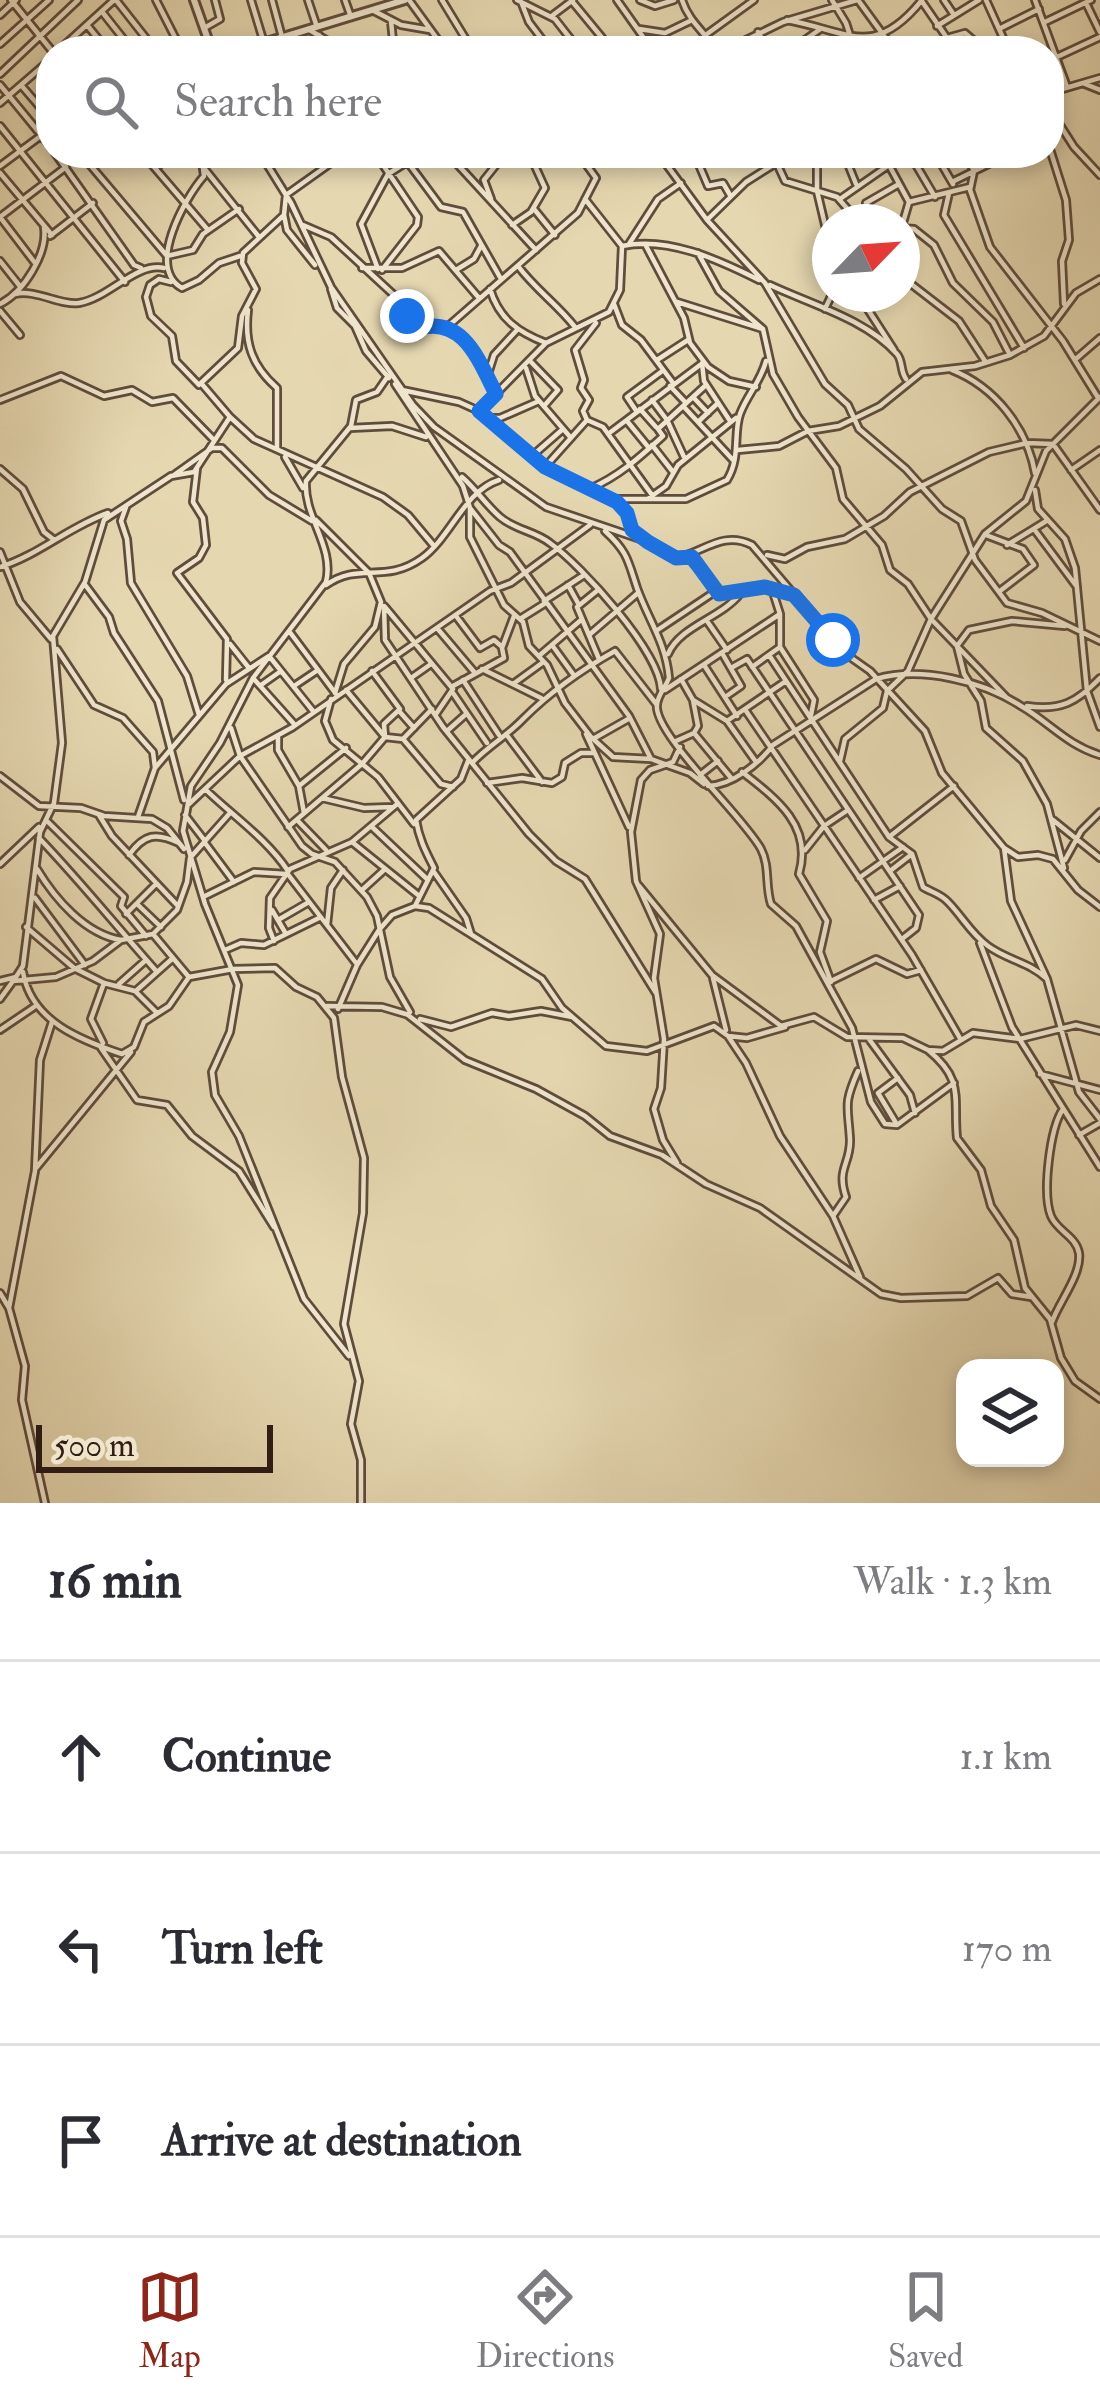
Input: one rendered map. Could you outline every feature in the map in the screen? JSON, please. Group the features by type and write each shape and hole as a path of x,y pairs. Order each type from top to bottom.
{"street":[{"path":"0,44 49,0"},
{"path":"42,36 78,0"},
{"path":"75,36 115,0 145,36"},
{"path":"156,0 174,36"},
{"path":"194,0 206,36"},
{"path":"202,27 219,22 215,0"},
{"path":"251,0 262,36"},
{"path":"272,0 282,36"},
{"path":"308,0 318,36"},
{"path":"345,0 351,17"},
{"path":"287,36 383,3 406,0 435,36"},
{"path":"443,0 464,36"},
{"path":"551,16 572,0 601,36"},
{"path":"616,0 643,36"},
{"path":"640,0 655,6 678,0 691,21 707,34 754,0"},
{"path":"737,0 743,8"},
{"path":"808,0 816,10"},
{"path":"750,36 833,3 857,0 883,35"},
{"path":"865,36 883,35 921,0 945,36"},
{"path":"944,0 954,15"},
{"path":"937,26 982,0 1002,36"},
{"path":"1035,0 1049,36"},
{"path":"0,15 14,1 40,36"},
{"path":"519,2 551,16 568,36"},
{"path":"519,2 540,36"},
{"path":"1045,22 1088,2 1100,35 1064,50"},
{"path":"833,3 847,36"},
{"path":"999,29 1039,9"},
{"path":"102,10 122,36"},
{"path":"373,10 407,27 430,30"},
{"path":"390,20 392,36"},
{"path":"788,20 844,36"},
{"path":"639,29 664,34 691,21"},
{"path":"87,25 96,36"},
{"path":"810,36 820,29"},
{"path":"315,30 323,36"},
{"path":"758,32 760,36"},
{"path":"0,74 36,42"},
{"path":"0,103 36,71"},
{"path":"1064,88 1100,78"},
{"path":"1064,79 1067,87"},
{"path":"1080,82 1100,90"},
{"path":"0,85 36,128"},
{"path":"21,85 36,102"},
{"path":"0,126 125,282"},
{"path":"1064,128 1100,175"},
{"path":"36,139 0,170 49,238"},
{"path":"35,263 0,217 65,168"},
{"path":"67,168 134,265 145,269"},
{"path":"93,168 167,256"},
{"path":"155,168 208,230"},
{"path":"171,281 166,270 174,223 204,176 202,168"},
{"path":"204,168 259,237"},
{"path":"269,168 331,287 434,427 546,507 648,542"},
{"path":"320,269 287,230 284,215 286,195 323,168"},
{"path":"380,270 418,221 384,168"},
{"path":"380,270 361,227 388,175 398,168"},
{"path":"412,168 441,207 463,212 501,280"},
{"path":"461,168 536,250"},
{"path":"492,201 484,180 494,168"},
{"path":"512,225 533,208 545,188 536,168"},
{"path":"446,329 578,213 596,178 589,168"},
{"path":"669,168 707,220 765,283 825,384 848,405 874,445 961,521 972,555 1012,606 1042,613 1100,641"},
{"path":"700,168 708,186 723,183 730,195"},
{"path":"707,220 766,168"},
{"path":"778,168 784,182 844,204"},
{"path":"817,168 820,204"},
{"path":"850,168 857,185"},
{"path":"840,199 884,168"},
{"path":"891,168 910,202 970,187"},
{"path":"918,168 935,197"},
{"path":"944,168 953,192 944,215 1024,348"},
{"path":"840,761 845,740 883,708 886,691 912,664 932,619 985,534 1026,501 1042,457 1100,399 990,247 970,187 972,168"},
{"path":"952,182 979,168"},
{"path":"1056,168 1066,200 1069,240 1061,273 1064,309"},
{"path":"649,498 603,427 587,420 583,411 589,400 581,388 584,378 576,365 575,350 614,304 626,245 658,199 680,183"},
{"path":"867,204 899,184"},
{"path":"585,199 626,245"},
{"path":"20,334 0,308 15,294 49,238 93,202"},
{"path":"533,208 555,235"},
{"path":"167,256 193,250 208,230 239,209"},
{"path":"284,215 243,253 219,263 190,286 182,288 160,279 150,285 151,316 172,336 176,361 254,440 341,476 396,506 434,546"},
{"path":"300,224 331,237 395,296 414,328 431,324 474,348 496,394"},
{"path":"920,234 934,244 953,283 993,322 1010,355"},
{"path":"645,244 703,362 716,374 756,387"},
{"path":"626,245 698,254 812,303"},
{"path":"456,270 474,259 481,246"},
{"path":"362,268 402,268 437,251 479,298"},
{"path":"201,386 238,348 239,324 256,284 242,262 243,253"},
{"path":"698,254 719,291 763,329 767,355 785,397 836,468 843,499 882,545 890,569 1006,697"},
{"path":"0,261 20,286"},
{"path":"518,266 552,297 577,329"},
{"path":"15,294 32,293 77,304 107,294 145,269 166,270"},
{"path":"738,450 778,446 808,431 835,428 880,406 922,372 1010,355 1052,328 1076,293 1100,279"},
{"path":"331,287 338,308 355,326 366,351 458,476 506,522 558,548 584,575 616,610 658,670 661,693"},
{"path":"490,289 500,313 517,330 546,343"},
{"path":"920,291 959,321 987,363"},
{"path":"677,302 763,329"},
{"path":"249,304 245,331 254,362 277,388 274,438 305,492 328,564 321,589 253,678 191,786 183,831 238,994 230,1032 212,1072 213,1088 239,1136 308,1306 349,1356"},
{"path":"614,304 622,325 657,360 684,405 733,460"},
{"path":"831,312 896,353"},
{"path":"870,312 909,381"},
{"path":"479,411 546,343 600,319"},
{"path":"488,377 494,355 517,330"},
{"path":"657,360 689,340"},
{"path":"1076,360 1099,341"},
{"path":"649,498 666,486 685,459 740,414 767,355"},
{"path":"608,434 703,362"},
{"path":"703,362 706,385 731,423"},
{"path":"528,364 542,403 571,437"},
{"path":"488,418 542,403 558,390 528,364"},
{"path":"946,369 980,386 1012,417 1027,443 1036,505 1065,539 1078,588 1087,692 1100,727"},
{"path":"589,489 630,465 663,436 627,397 662,371"},
{"path":"0,400 61,376 104,396 132,390 152,402 173,398 213,439"},
{"path":"305,492 306,481 350,428 356,400 377,392 388,376"},
{"path":"394,384 479,411 545,467 611,498 627,513 632,530 676,558 733,539 785,559 807,547 845,538 922,486 978,456 1027,443 1053,444"},
{"path":"643,385 685,459"},
{"path":"658,429 706,385"},
{"path":"693,397 708,412"},
{"path":"698,422 718,404"},
{"path":"611,498 697,496 730,477 738,450 740,414"},
{"path":"230,417 197,468 194,502 203,518 206,545 199,558 177,573 249,669"},
{"path":"545,467 587,420"},
{"path":"626,421 673,472"},
{"path":"350,428 397,427 431,440"},
{"path":"532,456 563,429"},
{"path":"1053,444 1100,509"},
{"path":"3,567 119,508 206,452 221,448 269,495 287,502 315,524"},
{"path":"1071,470 1100,450"},
{"path":"174,475 186,476 197,468"},
{"path":"0,470 17,482 44,532 55,539"},
{"path":"458,476 469,505 630,718 651,760"},
{"path":"321,589 350,572 390,576 416,562 477,493 503,479"},
{"path":"129,502 121,521 131,584 187,676 199,717"},
{"path":"469,505 470,537 529,646 579,722 619,759 651,760 719,786 876,679 902,676 941,676 1006,697 1072,746 1100,755"},
{"path":"119,508 100,526 85,582 57,623 54,644 62,743 52,808 39,838 23,966 24,981 52,1022 122,1054 134,1047"},
{"path":"312,515 370,574 382,601 489,745"},
{"path":"1006,545 1048,520"},
{"path":"186,810 240,756 295,725 590,524"},
{"path":"602,529 629,559 666,658 669,678 656,705"},
{"path":"1034,529 1078,588"},
{"path":"985,534 1023,549 1034,566 1000,591"},
{"path":"0,553 20,602 94,705 116,712 154,752 155,768 138,817"},
{"path":"762,553 843,652 925,731 939,769 1004,848 1018,857 1048,857 1100,907"},
{"path":"687,556 716,591 725,595 772,589 794,595"},
{"path":"502,648 517,618 584,575"},
{"path":"85,582 89,596 109,617 113,633 158,701 186,810 235,882"},
{"path":"568,585 600,659"},
{"path":"382,586 385,640 395,657 487,783 550,856 585,879 656,993"},
{"path":"772,589 780,614 781,647 814,700 811,719"},
{"path":"579,605 598,590"},
{"path":"656,631 716,591"},
{"path":"589,635 638,592"},
{"path":"666,658 675,641 740,594"},
{"path":"382,601 376,627 344,664 325,715 326,728 332,740 380,781 395,806 418,828 423,854 466,918 471,934"},
{"path":"661,693 780,614"},
{"path":"403,739 463,680 504,658 495,640 480,648 456,616"},
{"path":"513,684 581,620"},
{"path":"707,621 742,686 726,697"},
{"path":"957,646 972,628 1008,622 1066,627"},
{"path":"437,628 478,671 541,698"},
{"path":"289,632 334,696"},
{"path":"226,683 227,639"},
{"path":"551,645 574,676"},
{"path":"957,646 989,733 1023,761 1053,820 1065,874"},
{"path":"752,667 781,647"},
{"path":"418,828 421,812 453,787 470,762 541,698 617,652 700,775 760,846 771,904 796,926 857,1038 860,1068 874,1112 885,1124 897,1125 954,1083"},
{"path":"769,655 888,836 912,854 923,887 948,902 977,938 1047,979"},
{"path":"155,768 226,683 269,656"},
{"path":"269,656 313,711"},
{"path":"731,668 746,659 900,886 919,919 902,939"},
{"path":"411,678 432,664"},
{"path":"704,665 737,716"},
{"path":"294,686 318,670"},
{"path":"260,686 281,671"},
{"path":"372,671 414,728"},
{"path":"253,678 295,725"},
{"path":"1019,704 1055,708 1079,699 1100,678"},
{"path":"463,680 542,782"},
{"path":"680,1168 668,1151 654,1108 662,1088 664,1044 654,978 660,934 639,886 631,832 637,787 646,774 676,758 678,744 698,726 693,700 681,680"},
{"path":"727,721 786,681"},
{"path":"346,690 386,737 403,739 441,784 453,787"},
{"path":"693,700 727,721 757,763"},
{"path":"386,737 384,724 399,711"},
{"path":"746,711 902,939 961,1040"},
{"path":"447,732 465,715"},
{"path":"593,739 630,718"},
{"path":"579,722 631,832"},
{"path":"230,724 240,756 308,851 332,860 371,902 390,977 411,1016 464,1060 550,1096 610,1136 662,1155 706,1184 760,1208 890,1297 968,1296 998,1278 1012,1294 1031,1298"},
{"path":"694,733 732,778"},
{"path":"278,735 278,750 299,786 304,814"},
{"path":"289,827 386,737"},
{"path":"299,786 346,748"},
{"path":"487,783 522,778 558,781 566,763 581,753 594,753"},
{"path":"700,775 718,761"},
{"path":"742,772 778,802 805,850"},
{"path":"0,776 32,804 163,824 189,856"},
{"path":"872,845 954,786"},
{"path":"205,789 270,845 357,965"},
{"path":"322,798 364,808 395,806"},
{"path":"203,897 254,872 287,872 352,842 395,806"},
{"path":"832,986 820,952 826,922 799,874 805,850 824,826 848,810"},
{"path":"1063,864 1100,812"},
{"path":"35,866 70,912 101,934 124,939 150,935 178,906 189,856 230,813"},
{"path":"99,815 178,906"},
{"path":"0,864 46,820"},
{"path":"46,820 124,897 121,905 126,914 189,977"},
{"path":"297,820 327,852"},
{"path":"1053,820 1100,858"},
{"path":"371,826 430,881"},
{"path":"129,855 142,839 154,835 180,843"},
{"path":"39,838 103,905 124,939 157,972"},
{"path":"352,842 419,896"},
{"path":"859,878 903,847"},
{"path":"1004,848 1011,901 1047,979 1075,1080 1084,1102 1100,1121 1079,1135"},
{"path":"890,871 912,854"},
{"path":"362,890 385,869"},
{"path":"327,925 332,888 343,870"},
{"path":"274,940 269,905 287,872"},
{"path":"415,906 434,872"},
{"path":"126,914 156,884"},
{"path":"639,886 712,975 785,1027"},
{"path":"874,900 900,886"},
{"path":"34,893 38,906 85,965"},
{"path":"278,920 309,902"},
{"path":"137,904 161,927"},
{"path":"269,905 286,934"},
{"path":"338,1009 357,965 380,930 392,915 415,906 429,908 542,979 562,1008 606,1046 647,1051 714,1026 728,1036 747,1038 814,1017 857,1038 904,1038 928,1049 947,1050 973,1034 1020,1040 1085,1025 1100,1031"},
{"path":"225,950 241,943 260,946 321,917"},
{"path":"26,926 74,968 135,991 157,1013"},
{"path":"977,938 1020,1040 1100,1167"},
{"path":"6,981 56,976 85,965 124,939"},
{"path":"135,991 173,958"},
{"path":"832,986 876,959 907,974 921,970"},
{"path":"117,986 146,960"},
{"path":"0,999 6,981 16,977 23,966"},
{"path":"36,1169 118,1070 144,1022 172,1002 189,977 233,968 272,967 326,1006 382,1007 451,1027 492,1013 509,1016 538,1011 577,1018"},
{"path":"712,975 728,1036 780,1136 833,1216 863,1282"},
{"path":"104,982 91,1019 107,1048"},
{"path":"0,1030 37,1005"},
{"path":"326,1006 337,1026 343,1080 364,1153 362,1213 344,1324 359,1382 350,1424 360,1455 361,1503"},
{"path":"9,1308 36,1169 40,1060 52,1022"},
{"path":"869,1039 910,1095 915,1113"},
{"path":"98,1044 137,1100 167,1105 192,1136 239,1172 277,1230"},
{"path":"928,1049 954,1083 959,1106 957,1138 981,1170 991,1206 1014,1240 1023,1282 1051,1324 1055,1348 1069,1373 1100,1399"},
{"path":"833,1216 846,1197 840,1179 850,1145 845,1104 860,1068"},
{"path":"1040,1074 1100,1090"},
{"path":"897,1125 878,1093 898,1078"},
{"path":"1051,1324 1080,1258 1075,1243 1050,1211 1046,1163 1055,1140 1053,1124 1063,1109"},
{"path":"0,1293 9,1308 25,1366 22,1400 44,1503"}],"route":[{"path":"407,316 416,329 431,324 465,338 496,394 479,411 545,467 617,502 627,513 632,530 673,557 692,557 719,594 765,587 794,595 833,640"}]}
